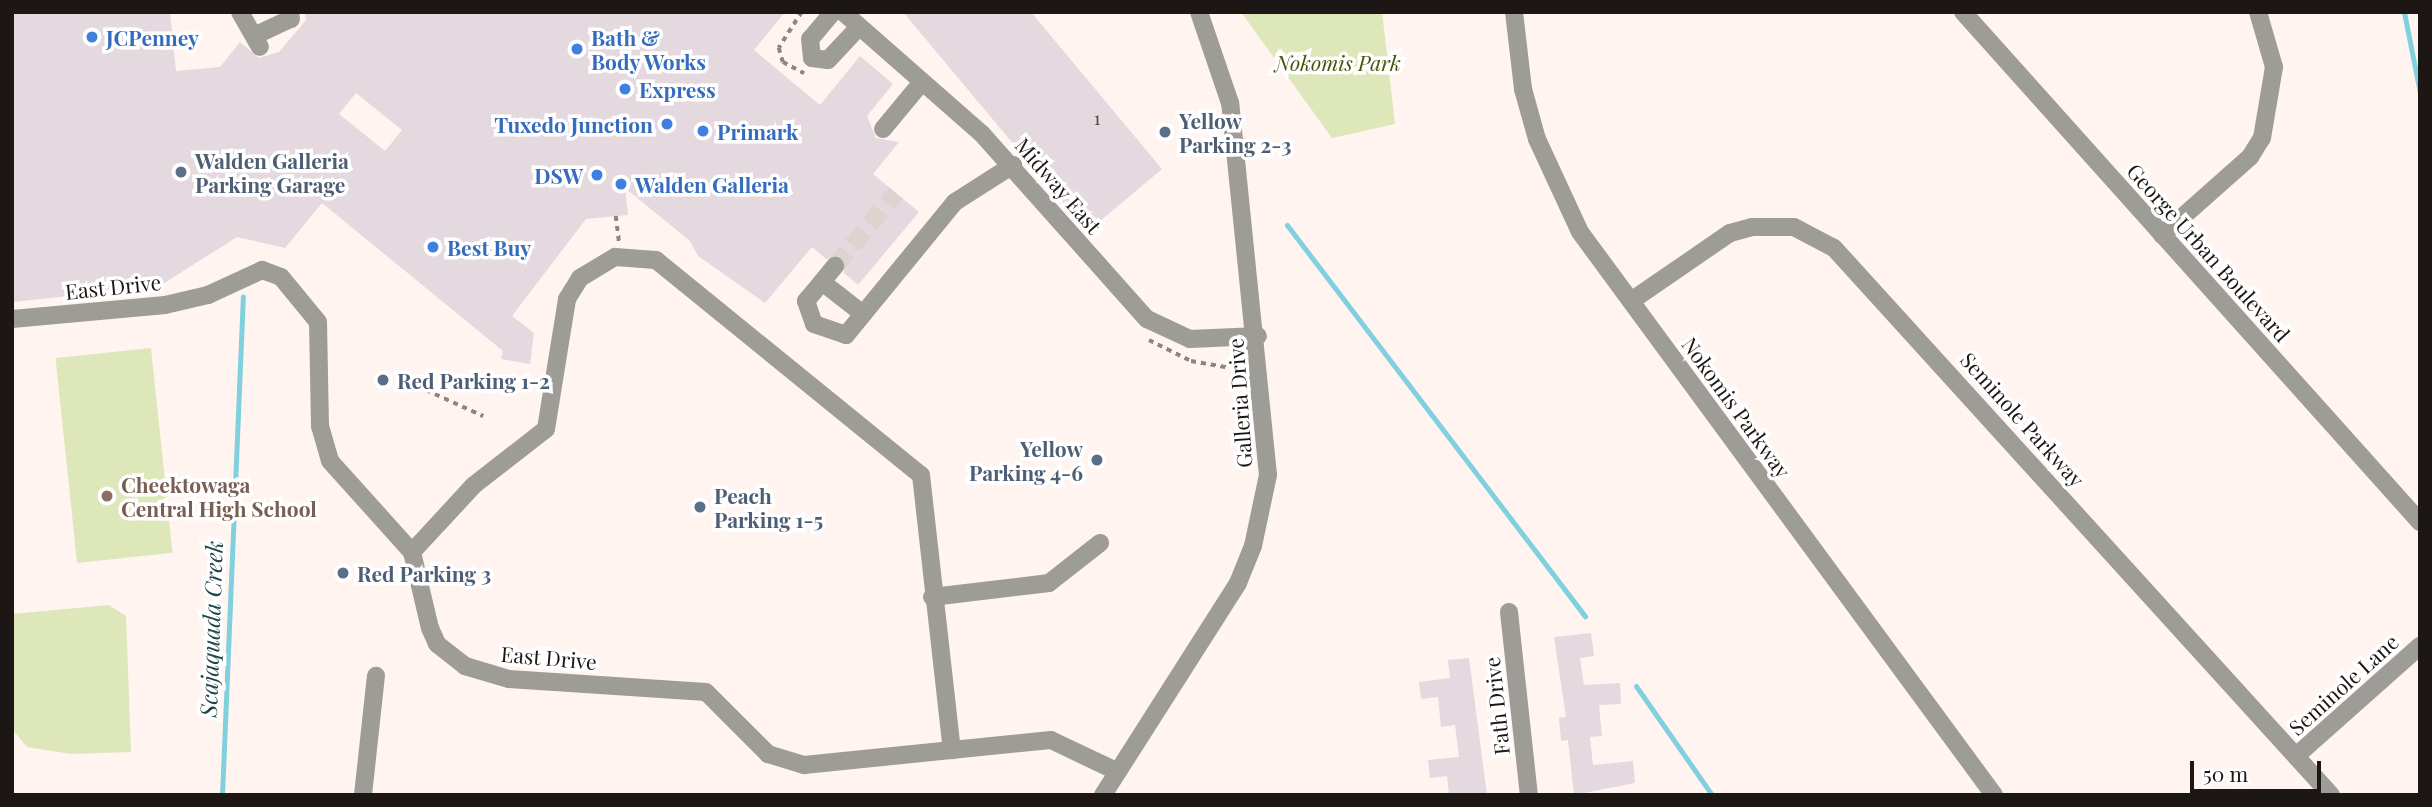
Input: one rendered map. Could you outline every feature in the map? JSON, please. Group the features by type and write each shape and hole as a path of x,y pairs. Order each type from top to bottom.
{"street":[{"path":"240,12 241,24 258,41 291,19 290,12"},
{"path":"833,12 810,39 812,58 828,60 859,27"},
{"name":"Midway East","path":"842,12 1013,165 1147,319 1190,339 1258,336"},
{"name":"Galleria Drive","path":"1103,795 1222,610 1253,546 1268,444 1230,103 1199,12"},
{"name":"Nokomis Parkway","path":"1514,12 1523,89 1537,139 1580,232 1994,795"},
{"name":"George Urban Boulevard","path":"1964,12 2420,522"},
{"path":"2162,234 2250,158 2262,138 2274,67 2258,12"},
{"path":"883,129 922,82"},
{"path":"835,267 806,302 806,314 820,329 846,335 955,202 1013,165"},
{"name":"Seminole Parkway","path":"1631,301 1730,233 1752,227 1794,228 1834,247 2331,795"},
{"path":"412,552 474,485 546,429 573,286 597,263 632,255 674,271 920,475 932,597 952,750"},
{"name":"East Drive","path":"12,319 177,302 262,270 281,277 318,322 320,426 330,461 412,552 437,644 475,670 509,679 706,692 755,744 785,762 832,764 1051,740 1116,771"},
{"path":"822,282 863,314"},
{"path":"932,597 1049,583 1100,543"},
{"name":"Fath Drive","path":"1508,612 1529,795"},
{"name":"Seminole Lane","path":"2296,757 2420,646"},
{"path":"363,795 376,676"}],"path":[{"path":"616,216 618,242"},
{"path":"426,390 483,416"}],"green space":[{"name":"Nokomis Park","path":"1241,12 1382,12 1395,124 1332,138"},
{"path":"151,348 173,553 77,563 56,358"},
{"path":"109,605 126,616 131,752 71,754 27,747 12,729 12,614"}],"building":[{"name":"Walden Galleria","path":"12,12 170,12 176,71 220,67 240,42 259,58 279,52 306,20 305,12 785,12 754,50 820,105 860,56 893,84 867,116 876,138 899,142 873,174 919,212 858,285 844,273 843,258 826,259 812,247 765,303 698,256 690,241 625,188 628,215 586,219 512,316 534,333 530,364 501,359 503,351 322,203 285,248 237,237 158,287 12,302","holes":["356,93 402,130 385,151 339,114"]},
{"path":"903,12 1031,12 1162,169 1087,232"},
{"path":"1591,633 1594,656 1580,658 1584,685 1620,683 1621,704 1599,705 1602,736 1590,737 1593,765 1633,761 1635,783 1574,795 1568,740 1561,741 1559,718 1566,717 1554,637"},
{"path":"1469,658 1487,795 1449,795 1447,776 1430,778 1428,760 1459,757 1455,725 1441,727 1438,697 1421,699 1419,682 1450,678 1448,660"}],"waterway":[{"path":"2404,12 2420,93"},
{"path":"1287,225 1585,616"},
{"name":"Scajaquada Creek","path":"222,795 243,296"},
{"path":"1636,686 1712,795"}],"tunnel":[{"path":"835,266 896,193"}],"place":[{"name":"JCPenney","path":"92,37"},
{"name":"Bath & Body Works","path":"577,49"},
{"name":"Express","path":"625,89"},
{"name":"Tuxedo Junction","path":"667,124"},
{"name":"Primark","path":"703,131"},
{"name":"Yellow Parking 2-3","path":"1165,132"},
{"name":"Walden Galleria Parking Garage","path":"181,172"},
{"name":"DSW","path":"597,175"},
{"name":"Walden Galleria","path":"621,184"},
{"name":"Best Buy","path":"433,247"},
{"name":"Red Parking 1-2","path":"383,380"},
{"name":"Yellow Parking 4-6","path":"1097,460"},
{"name":"Cheektowaga Central High School","path":"107,496"},
{"name":"Peach Parking 1-5","path":"700,507"},
{"name":"Red Parking 3","path":"343,573"}]}
